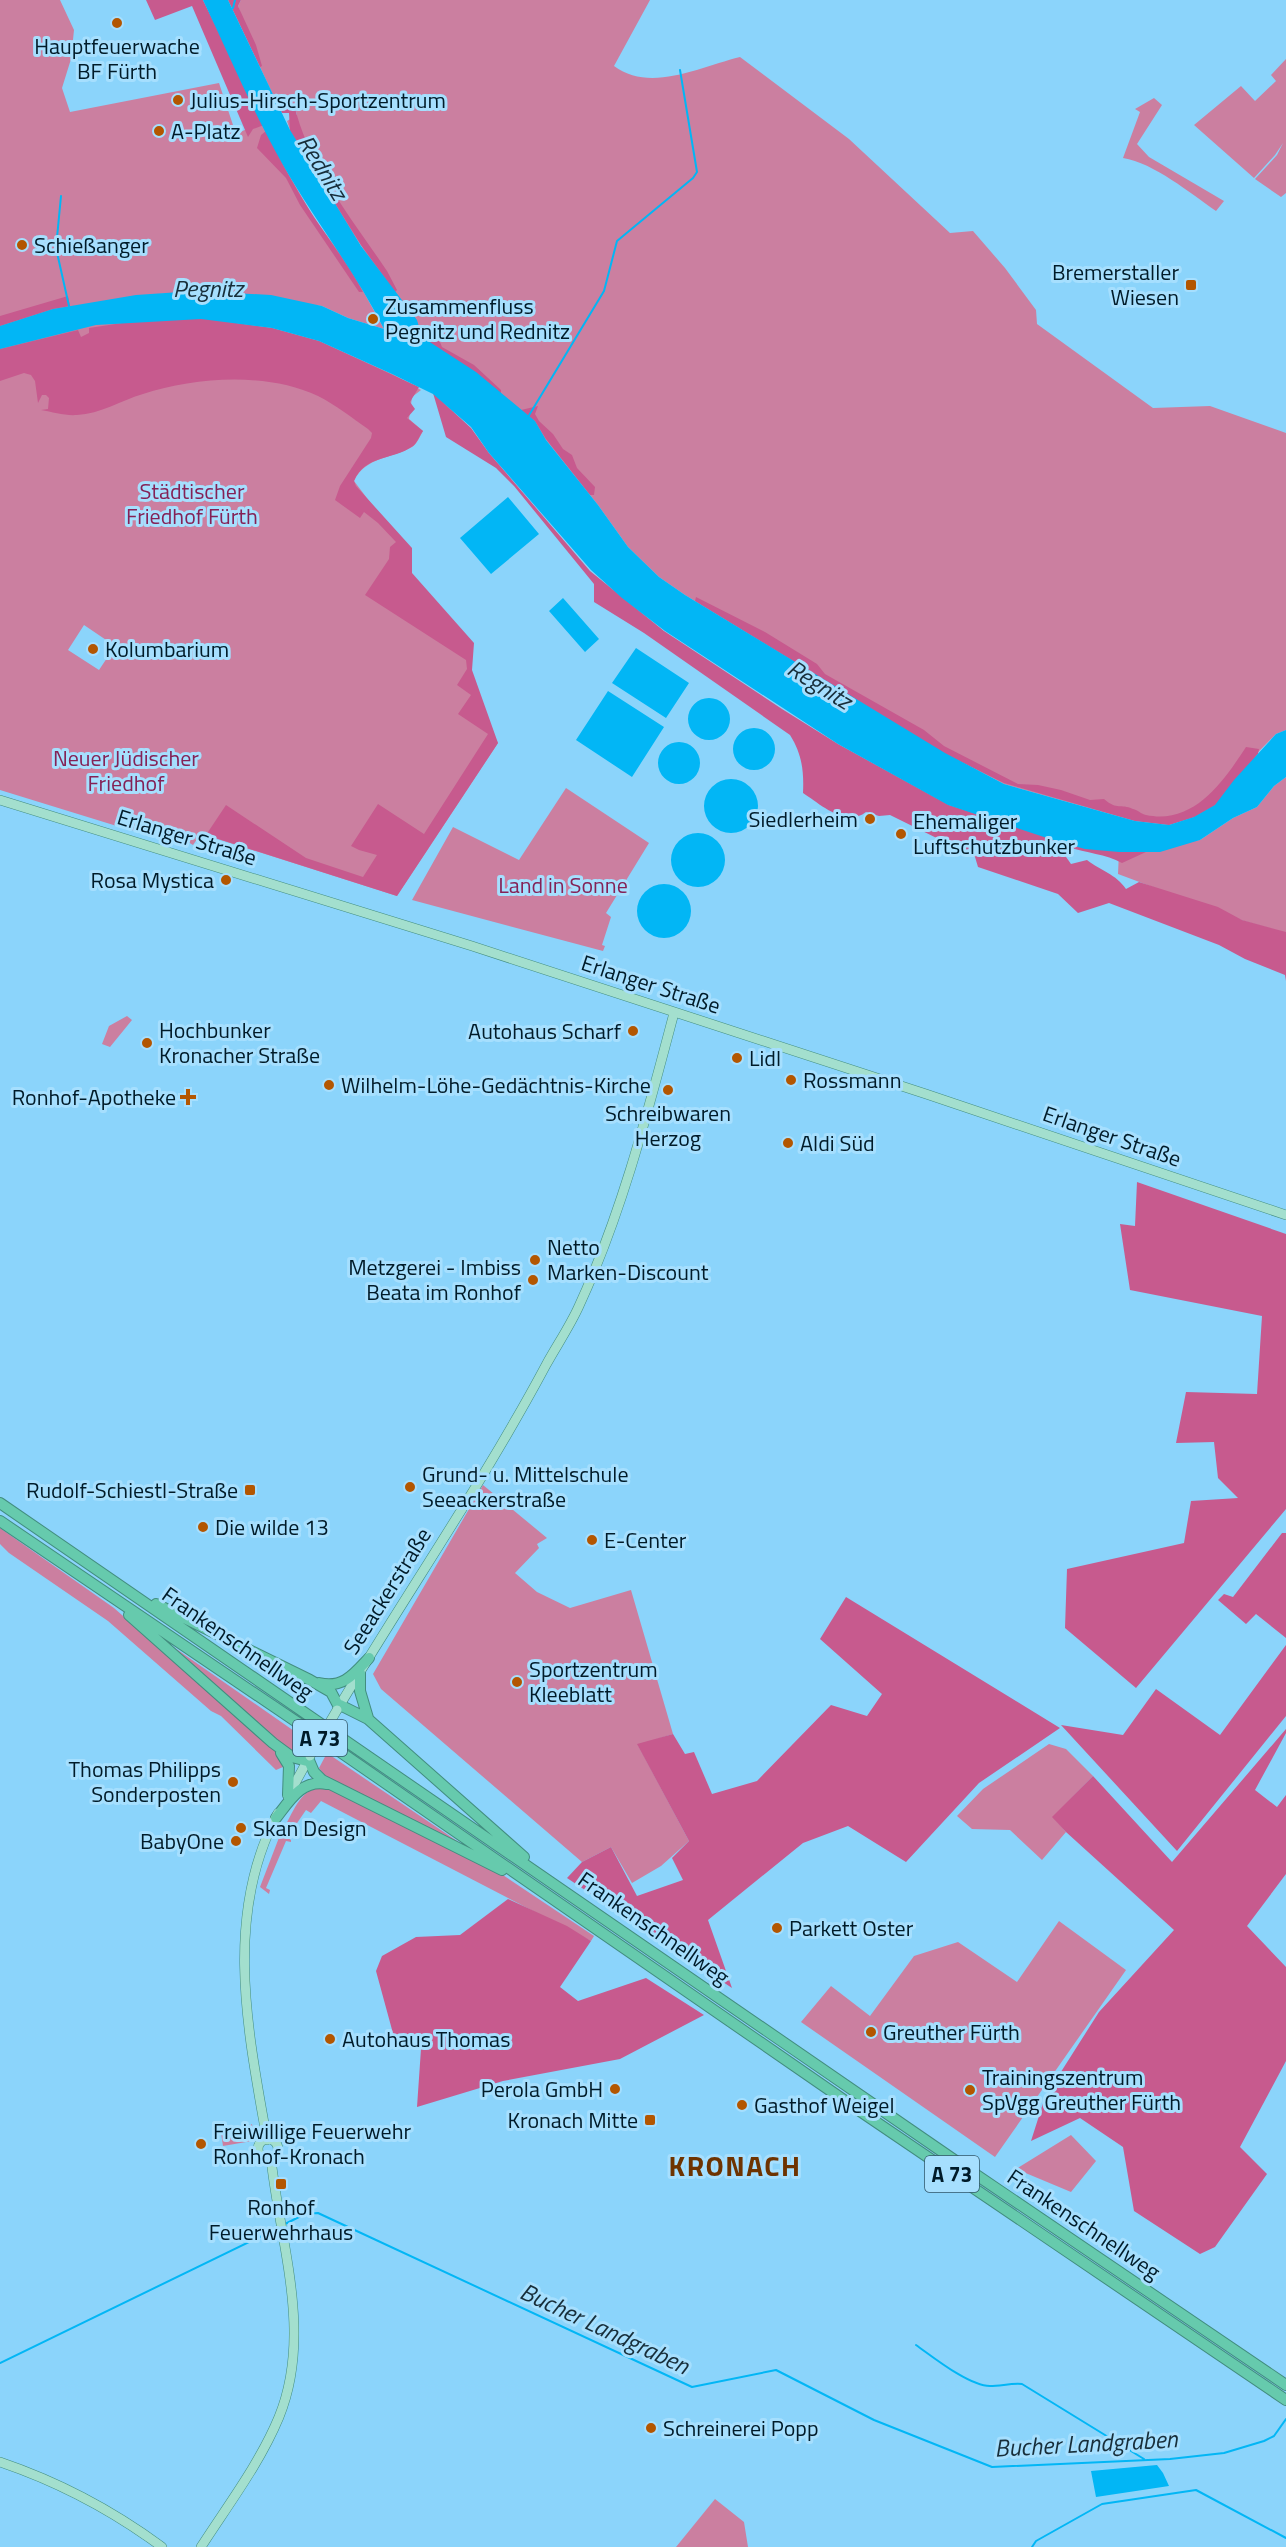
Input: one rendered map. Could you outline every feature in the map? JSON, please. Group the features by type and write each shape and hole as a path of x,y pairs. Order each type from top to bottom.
{"highway":[{"name":"Frankenschnellweg","path":"0,1503 950,2157 1286,2385"},
{"name":"Frankenschnellweg","path":"0,1521 1286,2400"},
{"path":"129,1590 331,1692 339,1707 368,1719 542,1874"},
{"path":"104,1593 273,1743 292,1756 308,1758 317,1775 533,1886"},
{"path":"310,1680 322,1684 338,1685 369,1658"},
{"path":"360,1673 360,1691 368,1719"},
{"path":"273,1743 289,1766 288,1795"},
{"path":"276,1818 305,1786 318,1783 337,1786"}],"main road":[{"name":"Erlanger Straße","path":"0,800 472,946 926,1094 1286,1215"},
{"name":"Seeackerstraße","path":"267,2140 244,1980 243,1946 250,1895 261,1855 276,1818 308,1758 509,1435 580,1305 604,1246 629,1169 674,1013"},
{"name":"Seeackerstraße","path":"267,2140 273,2141 278,2146 278,2152 271,2158 265,2158 259,2151 261,2143 267,2140"},
{"name":"Seeackerstraße","path":"201,2547 253,2466 279,2417 286,2396 294,2353 293,2306 271,2158"},
{"path":"0,2462 38,2475 80,2495 124,2519 162,2547"}],"green space":[{"name":"Städtischer Friedhof Fürth","path":"0,0 60,0 74,30 71,59 62,88 70,112 219,83 236,134 262,122 282,163 314,218 350,267 384,329 348,318 322,306 195,291 136,296 201,319 272,328 319,341 392,374 421,390 412,397 409,419 423,431 417,442 404,451 365,467 354,481 401,543 369,594 468,659 471,695 498,743 397,896 208,836 202,832 193,845 188,842 186,844 120,827 0,790","holes":["84,625 115,646 99,670 68,650"]},
{"name":"Bremerstaller Wiesen","path":"241,0 650,0 614,66 628,74 659,78 740,57 849,139 950,233 973,231 1005,268 1036,310 1037,324 1153,408 1210,406 1286,433 1286,730 1276,734 1194,817 1169,825 1135,821 1004,784 945,753 659,577 628,547 546,440 422,337 330,199 290,130 287,121 297,115 294,104 275,99 260,67 238,6"},
{"path":"1286,59 1286,193 1281,197 1255,179 1277,155 1283,143 1254,178 1194,125 1241,86 1255,101 1276,81 1271,75"},
{"path":"1154,98 1162,105 1137,144 1149,157 1224,201 1216,211 1159,172 1123,158 1140,112 1135,109"},
{"path":"1286,777 1286,933 1244,921 1118,874 1119,852 1200,840 1233,818 1257,807 1274,786"},
{"name":"Land in Sonne","path":"566,788 649,843 606,913 611,917 602,945 605,946 603,951 412,900 453,827 519,860"},
{"path":"127,1016 132,1020 110,1047 102,1044 109,1026"},
{"name":"Sportzentrum Kleeblatt","path":"483,1485 547,1538 537,1544 539,1548 515,1573 537,1592 570,1608 631,1590 673,1734 638,1745 689,1841 661,1866 632,1883 611,1847 582,1862 381,1689 373,1674"},
{"path":"0,1528 114,1608 276,1750 283,1767 276,1770 221,1716 211,1711 108,1621 9,1553 0,1544"},
{"path":"172,1646 307,1740 300,1751 294,1751 281,1745"},
{"path":"1049,1744 1066,1749 1093,1776 1053,1817 1066,1832 1042,1860 1010,1830 972,1829 957,1816 983,1789"},
{"path":"327,1753 463,1845 326,1777 319,1768"},
{"path":"328,1787 494,1869 594,1936 591,1941 321,1801 311,1813 306,1810 293,1829 296,1832 293,1836 283,1830 303,1797 314,1789"},
{"path":"280,1835 284,1835 291,1842 286,1841 266,1888 270,1890 269,1894 260,1887"},
{"name":"Trainingszentrum SpVgg Greuther Fürth","path":"1059,1921 1126,1970 995,2157 801,2022 831,1986 870,2016 914,1956 958,1942 1017,1982"},
{"path":"252,2124 254,2138 252,2141 223,2146 221,2133 245,2129"},
{"path":"1071,2135 1096,2161 1071,2192 1016,2169"},
{"path":"715,2499 744,2522 748,2547 676,2547"}],"shaded area":[{"path":"146,0 203,0 264,125 253,129 248,137 192,6 155,20"},
{"path":"228,0 241,0 238,6 256,45 262,66 260,67"},
{"path":"275,99 294,104 301,127 320,170 387,271 397,290 395,292 361,245 290,131 289,113 282,113"},
{"path":"266,131 301,196 363,292 359,292 300,205 286,178 257,148 261,135"},
{"path":"68,296 70,306 0,326 0,316"},
{"path":"201,318 272,328 319,341 419,387 410,402 415,409 407,418 423,431 416,443 405,451 365,466 354,481 412,548 412,573 474,643 472,670 498,743 397,896 206,835 226,805 306,858 363,877 377,855 351,846 378,804 424,834 488,734 458,714 471,695 457,685 467,669 466,660 365,595 389,559 390,547 396,542 364,512 360,518 335,500 340,486 372,433 318,396 276,383 231,380 185,384 143,394 94,412 72,415 41,410 48,409 49,398 42,395 38,403 35,381 31,375 24,373 0,381 0,349 78,330 81,337 89,333 89,328 142,320"},
{"path":"419,326 436,332 442,347 474,365 501,390 501,396 422,337"},
{"path":"433,393 471,428 489,453 590,571 664,631 838,744 949,805 1085,848 1146,852 1122,863 1068,847 1064,854 1071,864 1087,860 1113,876 1126,889 1139,882 1218,907 1242,920 1286,932 1286,981 1285,975 1245,959 1219,945 1109,903 1078,913 1058,894 978,867 975,857 890,815 879,816 866,812 858,816 842,816 817,803 803,793 801,763 790,735 644,633 594,602 594,584 514,486 496,468 446,437"},
{"path":"538,406 535,414 539,421 553,434 563,449 572,455 577,468 595,487 594,495 590,495 546,439 535,421 521,410"},
{"path":"696,597 765,632 817,664 825,674 924,730 944,746 1018,784 1061,790 1090,800 1104,799 1113,805 1129,807 1144,814 1163,816 1179,814 1193,807 1217,787 1246,747 1259,749 1258,754 1216,805 1195,817 1169,825 1135,821 1004,783 945,754 695,601"},
{"path":"1137,1182 1286,1234 1286,1509 1136,1688 1065,1628 1067,1569 1184,1543 1191,1501 1238,1498 1218,1478 1214,1442 1176,1443 1186,1392 1257,1394 1262,1316 1130,1290 1120,1224 1135,1226"},
{"path":"1282,1533 1286,1533 1286,1638 1256,1614 1246,1624 1218,1600 1224,1594 1233,1597"},
{"path":"846,1597 1060,1728 979,1783 906,1862 848,1826 803,1843 708,1920 732,1988 567,1878 582,1862 611,1847 637,1896 683,1880 672,1858 689,1841 637,1744 673,1734 685,1754 694,1752 712,1794 757,1781 831,1705 867,1716 882,1694 820,1639"},
{"path":"1286,1645 1286,1716 1177,1851 1061,1725 1123,1735 1156,1689 1220,1735"},
{"path":"1286,1729 1286,1733 1255,1790 1277,1807 1286,1795 1286,1874 1247,1926 1286,1967 1286,2061 1240,2147 1267,2174 1215,2247 1200,2254 1134,2211 1123,2147 1080,2118 1031,2141 1045,2097 1099,2012 1174,1930 1052,1817 1093,1776 1172,1862"},
{"path":"508,1899 567,1926 591,1941 560,1987 578,2001 646,1978 704,2015 620,2059 503,2081 417,2107 421,2049 394,2037 376,1971 382,1956 416,1937 460,1935"}],"water":[{"name":"Regnitz","path":"203,0 228,0 290,130 361,246 417,320 422,337 476,372 535,421 546,440 628,547 659,577 945,753 1004,784 1135,821 1169,825 1194,817 1215,805 1234,780 1276,734 1286,730 1286,777 1274,786 1257,807 1233,818 1200,840 1160,852 1085,849 1050,839 948,805 838,744 665,631 622,598 591,570 489,453 471,427 433,394 392,374 319,341 272,328 201,319 96,325 0,349 0,326 53,309 136,295 195,291 271,295 322,306 348,318 384,329 283,165 251,104"},
{"path":"508,497 539,534 491,574 460,538"},
{"path":"563,598 599,639 585,652 549,611"},
{"path":"636,648 689,683 666,718 612,683"},
{"path":"608,691 664,727 632,777 576,740"},
{"path":"709,698 717,699 724,704 729,711 729,727 724,734 717,739 709,740 701,739 694,734 689,727 688,719 689,711 694,704 701,699"},
{"path":"754,728 762,729 769,734 774,741 774,757 769,764 762,769 754,770 746,769 739,764 734,757 733,749 734,741 739,734 746,729"},
{"path":"679,742 687,743 694,748 699,755 699,771 694,778 687,783 679,784 671,783 664,778 659,771 658,763 659,755 664,748 671,743"},
{"path":"731,779 741,781 750,787 756,796 758,806 756,816 750,825 741,831 731,833 721,831 712,825 706,816 704,806 706,796 712,787 721,781"},
{"path":"698,833 708,835 717,841 723,850 725,860 723,870 717,879 708,885 698,887 688,885 679,879 673,870 671,860 673,850 679,841 688,835"},
{"path":"664,884 674,886 683,892 689,901 691,911 689,921 683,930 674,936 664,938 654,936 645,930 639,921 637,911 639,901 645,892 654,886"},
{"path":"1157,2465 1169,2486 1096,2497 1091,2471"}],"waterway":[{"path":"230,10 235,0"},
{"path":"528,417 604,291 617,241 693,178 697,172 680,70"},
{"path":"61,196 56,248 69,306"},
{"name":"Bucher Landgraben","path":"283,2225 305,2214 318,2213 692,2387 776,2370 874,2420 992,2467 1170,2459 1224,2453 1274,2436 1286,2419"},
{"name":"Bucher Landgraben","path":"0,2363 278,2228"},
{"path":"916,2345 951,2370 981,2385 1022,2384 1144,2459"},
{"path":"1032,2547 1036,2541 1102,2504 1196,2490 1286,2538"}],"place":[{"name":"Hauptfeuerwache BF Fürth","path":"117,23"},
{"name":"Julius-Hirsch-Sportzentrum","path":"178,100"},
{"name":"A-Platz","path":"159,131"},
{"name":"Schießanger","path":"22,245"},
{"name":"Bremerstaller Wiesen","path":"1191,285"},
{"name":"Zusammenfluss Pegnitz und Rednitz","path":"373,319"},
{"name":"Kolumbarium","path":"93,649"},
{"name":"Siedlerheim","path":"870,819"},
{"name":"Ehemaliger Luftschutzbunker","path":"901,834"},
{"name":"Rosa Mystica","path":"226,880"},
{"name":"Autohaus Scharf","path":"633,1031"},
{"name":"Hochbunker Kronacher Straße","path":"147,1043"},
{"name":"Lidl","path":"737,1058"},
{"name":"Rossmann","path":"791,1080"},
{"name":"Wilhelm-Löhe-Gedächtnis-Kirche","path":"329,1085"},
{"name":"Schreibwaren Herzog","path":"668,1090"},
{"name":"Ronhof-Apotheke","path":"188,1097"},
{"name":"Aldi Süd","path":"788,1143"},
{"name":"Netto Marken-Discount","path":"535,1260"},
{"name":"Metzgerei - Imbiss Beata im Ronhof","path":"533,1280"},
{"name":"Grund- u. Mittelschule Seeackerstraße","path":"410,1487"},
{"name":"Rudolf-Schiestl-Straße","path":"250,1490"},
{"name":"Die wilde 13","path":"203,1527"},
{"name":"E-Center","path":"592,1540"},
{"name":"Sportzentrum Kleeblatt","path":"517,1682"},
{"name":"Thomas Philipps Sonderposten","path":"233,1782"},
{"name":"Skan Design","path":"241,1828"},
{"name":"BabyOne","path":"236,1841"},
{"name":"Parkett Oster","path":"777,1928"},
{"name":"Greuther Fürth","path":"871,2032"},
{"name":"Autohaus Thomas","path":"330,2039"},
{"name":"Perola GmbH","path":"615,2089"},
{"name":"Trainingszentrum SpVgg Greuther Fürth","path":"970,2090"},
{"name":"Gasthof Weigel","path":"742,2105"},
{"name":"Kronach Mitte","path":"650,2120"},
{"name":"Freiwillige Feuerwehr Ronhof-Kronach","path":"201,2144"},
{"name":"Ronhof Feuerwehrhaus","path":"281,2184"},
{"name":"Schreinerei Popp","path":"651,2428"}],"district":[{"name":"KRONACH","path":"735,2165"}],"water label":[{"name":"Rednitz","path":"323,167"},
{"name":"Pegnitz","path":"208,288"}],"park label":[{"name":"Neuer Jüdischer Friedhof","path":"126,770"}]}
